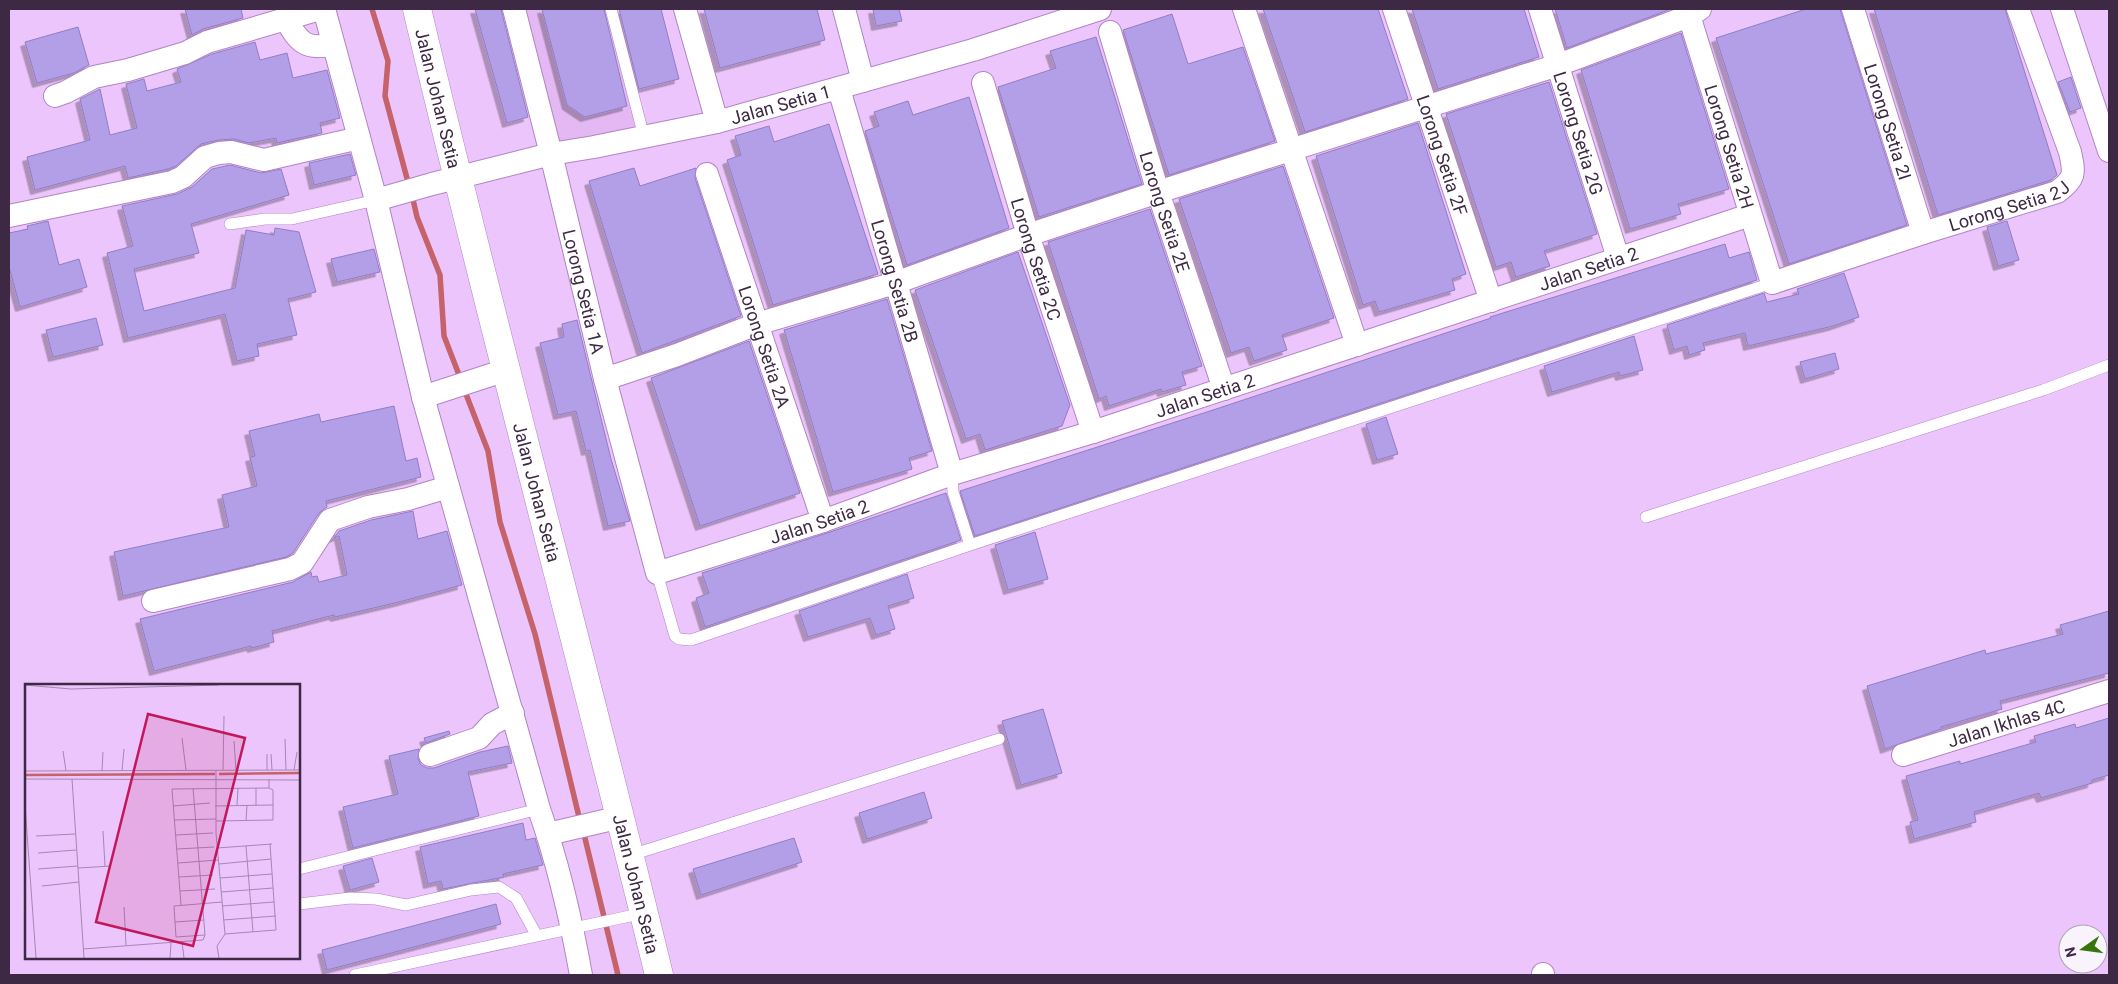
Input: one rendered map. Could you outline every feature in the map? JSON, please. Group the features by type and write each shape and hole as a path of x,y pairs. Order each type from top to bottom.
{"main road":[{"name":"Jalan Johan Setia","path":"417,9 444,182 609,820 631,855 631,915 659,975"}],"street":[{"path":"55,96 94,77 128,70 185,53 206,42 320,9"},
{"path":"324,9 359,138 381,198 448,487 539,809 554,832 581,927 582,975"},
{"name":"Lorong Setia 1A","path":"514,9 605,379 657,573"},
{"path":"685,9 717,122"},
{"path":"844,9 863,82"},
{"name":"Jalan Setia 1","path":"381,198 551,154 717,122 973,50 1100,9"},
{"path":"1244,9 1357,345"},
{"name":"Lorong Setia 2F","path":"1394,9 1490,301"},
{"name":"Lorong Setia 2G","path":"1540,9 1618,258"},
{"name":"Lorong Setia 2I","path":"1853,9 1923,233"},
{"name":"Lorong Setia 2J","path":"1772,283 1923,233 2057,192 2070,182 2073,176 2070,152 2018,9"},
{"path":"2062,9 2103,111 2109,151"},
{"path":"605,379 677,355 757,324 894,283 1028,234 1558,64 1692,11"},
{"name":"Lorong Setia 2H","path":"1692,11 1750,215 1772,283"},
{"path":"286,20 295,35 306,45 320,47 333,44"},
{"name":"Lorong Setia 2E","path":"1110,32 1158,192 1224,389"},
{"name":"Lorong Setia 2C","path":"983,83 1028,234 1093,432"},
{"name":"Lorong Setia 2B","path":"839,89 894,283 952,474"},
{"path":"9,216 172,182 183,177 205,157 219,152 231,152 264,160 359,138"},
{"name":"Lorong Setia 2A","path":"708,174 823,521"},
{"name":"Jalan Setia 2","path":"657,573 823,521 952,474 1093,432 1750,215"},
{"path":"428,395 493,374"},
{"path":"153,601 290,569 302,563 330,520 368,507 408,499 448,487"},
{"name":"Jalan Ikhlas 4C","path":"1903,755 2109,691"},
{"path":"430,755 479,738 492,724 513,713"},
{"path":"554,832 609,820"}],"lane":[{"path":"611,9 644,137"},
{"path":"230,224 265,219 292,219 381,198"},
{"path":"657,573 670,625 675,636 685,641 970,545 1772,283"},
{"path":"1646,517 2043,390 2109,365"},
{"path":"952,474 954,492 970,545"},
{"path":"631,855 999,739"},
{"path":"300,870 539,809"},
{"path":"300,904 350,898 376,898 406,905 471,890 498,887 516,898 537,936"},
{"path":"355,975 631,915"}],"shaded area":[{"path":"521,9 607,9 638,133 557,146"}],"building":[{"path":"185,9 241,9 243,18 203,29 192,35"},
{"path":"475,9 501,9 528,117 507,123"},
{"path":"542,9 604,9 627,106 585,117 567,105"},
{"path":"619,9 661,9 679,79 639,89"},
{"path":"704,9 817,9 825,40 720,68"},
{"path":"873,9 899,9 902,21 876,26"},
{"path":"1263,9 1378,9 1408,99 1305,132"},
{"path":"1412,9 1524,9 1539,57 1438,89"},
{"path":"1555,9 1671,9 1567,48"},
{"path":"1806,9 1840,9 1907,225 1789,264 1716,38"},
{"path":"1874,9 2005,9 2057,175 2051,180 1938,215"},
{"path":"1172,14 1188,64 1243,47 1275,141 1169,175 1123,30"},
{"path":"78,27 89,65 74,73 37,83 25,42"},
{"path":"1681,33 1729,189 1678,204 1681,214 1630,229 1581,70"},
{"path":"1096,37 1142,184 1039,217 998,87 1056,68 1050,51"},
{"path":"255,42 260,60 287,53 293,78 327,70 340,118 320,123 322,133 277,143 276,138 249,143 234,139 218,140 201,144 176,166 168,169 128,178 125,166 35,190 27,157 90,140 80,99 100,89 110,135 137,128 126,84 144,79 147,91 181,82 177,69 212,54"},
{"path":"2071,77 2081,108 2070,112 2058,82"},
{"path":"1549,82 1597,234 1544,251 1550,266 1516,277 1511,262 1496,267 1446,114"},
{"path":"969,97 1009,228 907,265 865,131 879,126 874,112 908,101 913,115"},
{"path":"1418,123 1466,274 1452,279 1455,290 1379,312 1375,301 1363,305 1316,156"},
{"path":"829,124 878,274 773,305 727,160 741,155 735,136 769,126 774,142"},
{"path":"350,154 356,175 314,185 309,163"},
{"path":"230,165 261,173 281,169 289,195 191,224 199,253 134,269 144,311 235,288 246,230 274,235 275,228 299,232 316,292 288,299 297,335 257,344 259,356 237,361 225,314 128,338 107,253 133,246 122,206 177,194 192,187 212,169"},
{"path":"1283,166 1334,318 1282,335 1287,350 1254,361 1249,347 1231,353 1179,199"},
{"path":"634,168 640,186 696,168 695,178 741,316 642,353 589,181"},
{"path":"1150,209 1202,366 1182,372 1186,385 1162,392 1161,389 1109,406 1106,396 1099,399 1048,242"},
{"path":"48,221 59,265 79,259 87,287 20,307 9,267 9,233 28,229 27,226"},
{"path":"2007,221 2019,260 1998,266 1987,227"},
{"path":"1725,244 1729,258 1749,252 1757,280 975,536 960,491 1213,410 1490,317"},
{"path":"374,249 380,272 337,282 331,259"},
{"path":"1018,252 1070,405 1062,426 985,450 980,434 966,439 915,290"},
{"path":"1844,273 1859,317 1833,326 1748,346 1745,333 1703,343 1705,350 1689,355 1687,346 1674,350 1667,325 1764,293 1767,302 1799,294 1797,289"},
{"path":"887,299 932,451 909,458 912,469 833,492 784,330"},
{"path":"96,318 103,345 53,357 46,330"},
{"path":"577,320 611,459 630,521 608,526 590,450 586,451 576,411 558,415 540,343 564,337 562,324"},
{"path":"1634,336 1643,370 1620,376 1619,372 1552,392 1544,366"},
{"path":"749,341 800,493 700,526 651,378"},
{"path":"1835,353 1839,369 1805,379 1800,362"},
{"path":"394,406 406,461 417,458 421,477 326,501 327,507 319,513 293,553 286,557 123,596 114,552 229,527 222,495 257,486 250,457 255,456 249,431 319,414 321,422"},
{"path":"1386,417 1398,454 1377,460 1366,424"},
{"path":"946,493 961,540 705,627 696,598 709,593 702,573"},
{"path":"413,511 418,539 447,531 462,585 399,602 335,617 334,615 272,631 274,642 252,648 251,646 154,671 140,619 293,582 311,572 312,577 317,576 319,582 347,575 339,536 334,538 339,531 371,520"},
{"path":"1035,532 1048,579 1008,590 995,545"},
{"path":"907,574 914,598 888,606 895,629 876,635 870,618 808,637 799,611"},
{"path":"2109,611 2109,673 2000,701 2002,709 1941,727 1941,729 1885,749 1867,686 1985,650 1986,654 2063,634 2060,625"},
{"path":"1043,709 1062,773 1021,785 1002,721"},
{"path":"2109,718 2109,775 2092,780 2092,783 2041,798 2039,793 1974,812 1976,822 1914,839 1910,822 1918,820 1906,776 1960,761 1960,764 2036,742 2034,736 2075,724 2076,728"},
{"path":"449,731 450,734 426,743 424,738"},
{"path":"508,746 512,763 468,772 479,816 353,848 343,807 398,794 389,756 419,749 418,759 421,765 427,768 434,768 480,752"},
{"path":"924,792 932,818 867,839 859,813"},
{"path":"523,823 526,840 535,838 543,865 503,874 504,877 443,889 441,881 428,884 420,847"},
{"path":"794,838 802,862 701,895 693,869"},
{"path":"372,858 379,882 350,890 343,866"},
{"path":"496,904 501,924 327,970 322,950"}],"waterway":[{"path":"372,9 388,61 385,96 409,186"},
{"path":"412,195 417,217 440,275 444,336 461,380"},
{"path":"464,389 488,451 500,522 535,634 580,821"},
{"path":"583,830 618,975"}]}
